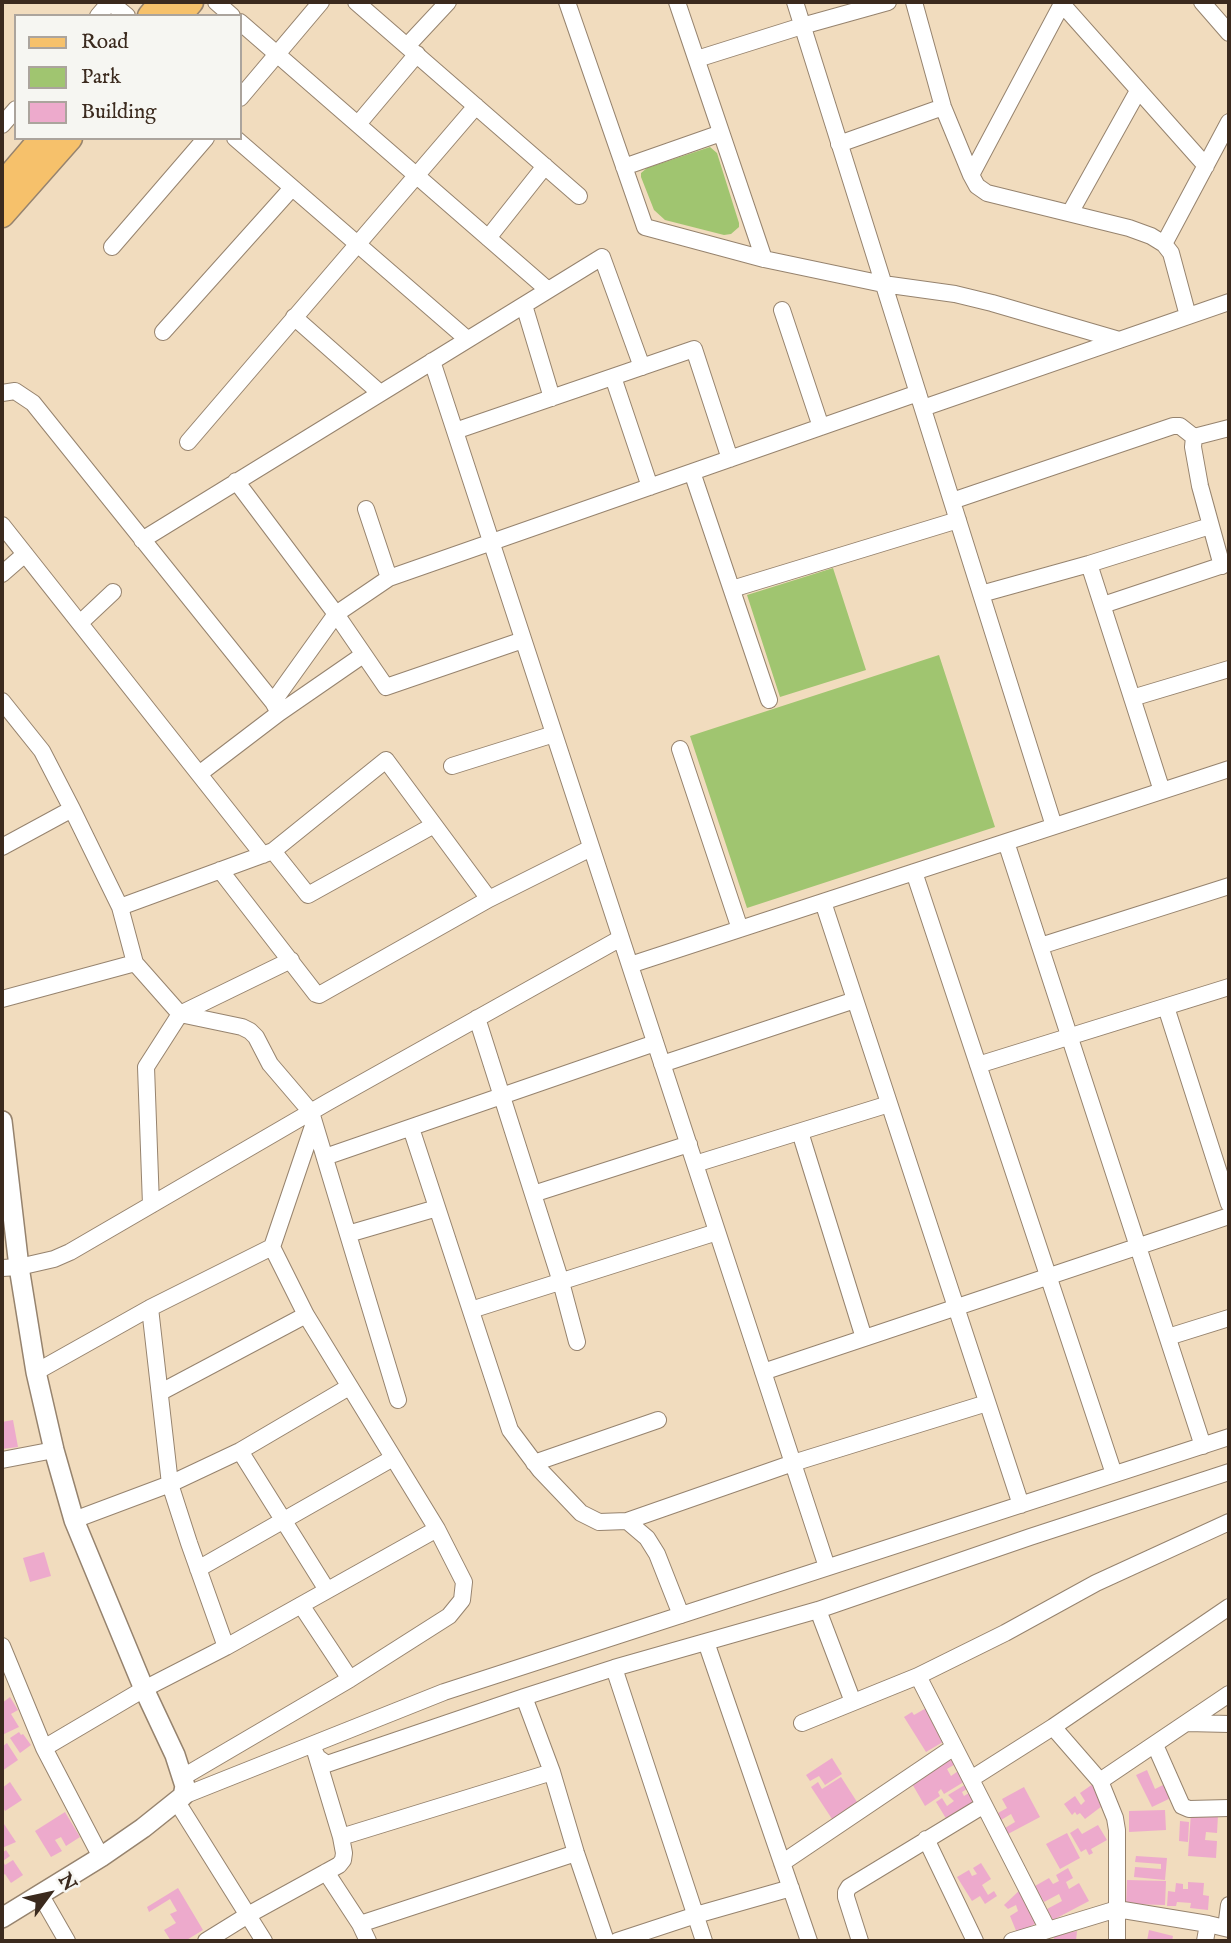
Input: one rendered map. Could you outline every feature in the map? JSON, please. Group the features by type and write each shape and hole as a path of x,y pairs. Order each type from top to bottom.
{"main road":[{"path":"2,185 40,140"},
{"path":"2,215 68,140"}],"street":[{"path":"110,2 125,14"},
{"path":"216,2 230,14"},
{"path":"242,96 321,2"},
{"path":"356,2 579,196"},
{"path":"358,124 448,2"},
{"path":"567,2 645,227 764,259 992,303 1119,340"},
{"path":"677,2 764,259"},
{"path":"795,2 1054,826"},
{"path":"697,60 888,2"},
{"path":"914,2 943,107 977,186 987,194 1129,228 1164,244 1171,253 1188,316"},
{"path":"1202,2 1229,33"},
{"path":"971,176 1063,3 1206,166"},
{"path":"242,24 548,290"},
{"path":"1070,213 1138,91"},
{"path":"188,442 476,106"},
{"path":"839,144 943,107"},
{"path":"2,125 14,111"},
{"path":"1164,244 1229,121"},
{"path":"624,167 721,133"},
{"path":"111,247 204,140"},
{"path":"237,140 467,339"},
{"path":"488,238 545,166"},
{"path":"163,332 292,188"},
{"path":"142,540 602,257 642,367"},
{"path":"276,708 336,614 389,578 821,427 1119,340 1227,303 1229,320"},
{"path":"524,305 552,398"},
{"path":"782,310 821,427"},
{"path":"294,317 380,393"},
{"path":"455,431 694,349 730,459"},
{"path":"432,361 827,1567"},
{"path":"613,377 650,487"},
{"path":"2,393 15,391 33,403 276,708"},
{"path":"951,500 1180,426 1194,437 1195,460 1210,526 1225,565 1103,605"},
{"path":"1194,437 1229,428"},
{"path":"692,472 769,699"},
{"path":"236,481 336,614 386,687 523,640"},
{"path":"366,509 389,578"},
{"path":"732,589 958,520"},
{"path":"2,525 199,774 308,895 434,825"},
{"path":"981,594 1210,526"},
{"path":"2,574 24,554"},
{"path":"1089,564 1162,791"},
{"path":"80,624 113,592"},
{"path":"199,774 276,708 363,655"},
{"path":"1132,698 1229,669"},
{"path":"2,701 41,751 72,809 120,907 135,963 180,1014 250,1031 270,1064 313,1118 398,1400"},
{"path":"452,766 554,734"},
{"path":"680,749 740,929"},
{"path":"120,907 268,853 386,760 489,898"},
{"path":"630,965 1229,769"},
{"path":"2,847 72,809"},
{"path":"1006,842 1203,1446"},
{"path":"220,870 319,995 489,898 591,848"},
{"path":"914,872 1114,1474"},
{"path":"1040,946 1229,886"},
{"path":"823,902 1021,1505"},
{"path":"10,1267 54,1259 70,1252 313,1118 477,1018 621,938"},
{"path":"151,1205 146,1067 180,1014 290,960"},
{"path":"2,999 135,963"},
{"path":"978,1065 1229,987"},
{"path":"662,1065 855,1000"},
{"path":"1166,1007 1229,1204"},
{"path":"477,1018 561,1282 577,1342"},
{"path":"325,1157 655,1043"},
{"path":"695,1164 890,1104"},
{"path":"2,1918 144,1828 181,1792 449,1616 462,1600 464,1582 437,1529 306,1315 272,1247 313,1118"},
{"path":"2,1121 10,1267 54,1450 74,1520 144,1689 175,1755 181,1792 264,1941"},
{"path":"411,1128 510,1430 534,1463 581,1513 600,1522 627,1521 793,1463 987,1403"},
{"path":"800,1132 864,1338"},
{"path":"533,1194 688,1144"},
{"path":"348,1234 437,1208"},
{"path":"763,1372 1229,1216"},
{"path":"471,1310 718,1232"},
{"path":"36,1372 150,1308 272,1247"},
{"path":"150,1308 170,1484 226,1647"},
{"path":"161,1392 306,1315"},
{"path":"1168,1337 1229,1318"},
{"path":"74,1520 170,1484 240,1451 349,1387"},
{"path":"534,1463 659,1420"},
{"path":"181,1792 315,1751 444,1692 1229,1437"},
{"path":"2,1460 54,1450"},
{"path":"240,1451 327,1590"},
{"path":"198,1569 393,1458"},
{"path":"315,1751 327,1764 524,1696 818,1610 1229,1472"},
{"path":"627,1521 647,1538 657,1554 681,1615"},
{"path":"802,1723 918,1676 1005,1633 1096,1583 1229,1522"},
{"path":"44,1748 144,1689 226,1647 437,1529"},
{"path":"301,1605 350,1679"},
{"path":"971,1779 1053,1727 1229,1607"},
{"path":"818,1610 853,1702"},
{"path":"706,1642 809,1941"},
{"path":"2,1646 44,1748 101,1857"},
{"path":"614,1668 704,1941"},
{"path":"918,1676 1048,1930"},
{"path":"1100,1781 1229,1694"},
{"path":"524,1696 552,1772 606,1941"},
{"path":"1186,1723 1229,1724"},
{"path":"1053,1727 1100,1781 1115,1818 1118,1909 1116,1941"},
{"path":"1155,1745 1182,1806 1189,1809 1229,1808"},
{"path":"782,1863 954,1747"},
{"path":"206,1941 339,1865 343,1860 341,1837 315,1751"},
{"path":"341,1837 552,1772"},
{"path":"860,1941 846,1897 849,1887 984,1805"},
{"path":"926,1839 975,1941"},
{"path":"360,1924 576,1853"},
{"path":"326,1872 368,1941"},
{"path":"617,1941 791,1888"},
{"path":"40,1894 67,1941"},
{"path":"1012,1941 1118,1909 1228,1929 1229,1906"},
{"path":"1205,1941 1208,1924"}],"green space":[{"path":"710,147 717,153 739,223 739,227 731,234 724,235 665,220 654,210 641,177 641,173 647,168"},
{"path":"833,568 866,670 780,697 747,595"},
{"path":"939,655 995,827 747,908 690,736"}],"building":[{"path":"13,1420 18,1447 2,1449 2,1422"},
{"path":"44,1552 51,1576 30,1582 23,1558"},
{"path":"10,1697 18,1710 11,1714 19,1727 2,1735 2,1703"},
{"path":"928,1707 948,1739 926,1752 904,1717"},
{"path":"19,1732 31,1745 20,1753 10,1738"},
{"path":"7,1743 18,1760 2,1771 2,1747"},
{"path":"953,1757 957,1763 947,1769 951,1776 961,1769 967,1780 944,1794 941,1789 938,1792 940,1796 925,1806 911,1782"},
{"path":"832,1758 842,1774 825,1785 819,1776 810,1781 806,1775"},
{"path":"1147,1770 1155,1789 1169,1782 1175,1796 1152,1807 1136,1775"},
{"path":"841,1777 859,1805 834,1822 811,1787 818,1782 822,1789"},
{"path":"10,1782 22,1800 5,1811 2,1805 2,1788"},
{"path":"968,1783 970,1787 962,1792 964,1796 972,1791 979,1801 947,1820 936,1802 942,1798 947,1806 954,1801 948,1795"},
{"path":"1093,1784 1106,1803 1085,1819 1080,1813 1077,1815 1075,1812 1072,1815 1064,1804 1075,1796 1081,1805 1085,1801 1080,1793"},
{"path":"1024,1787 1040,1817 1008,1834 1005,1828 1015,1822 1011,1814 1001,1820 998,1813 1007,1808 1002,1799"},
{"path":"1165,1810 1166,1830 1129,1832 1129,1811"},
{"path":"65,1812 80,1837 66,1846 61,1837 55,1840 62,1851 51,1857 35,1831"},
{"path":"1191,1813 1218,1815 1217,1833 1206,1832 1205,1840 1217,1841 1216,1858 1188,1856"},
{"path":"2,1821 16,1842 2,1848"},
{"path":"1180,1821 1189,1822 1188,1842 1179,1841"},
{"path":"1098,1825 1107,1840 1091,1849 1093,1853 1089,1855 1086,1849 1081,1852 1070,1833 1078,1828 1082,1834"},
{"path":"1067,1833 1080,1858 1060,1869 1046,1844"},
{"path":"6,1850 10,1856 3,1861 5,1865 13,1860 23,1875 11,1883 5,1874 2,1876 2,1853"},
{"path":"1136,1856 1167,1858 1165,1880 1134,1877 1135,1867 1161,1869 1161,1864 1135,1862"},
{"path":"981,1863 991,1879 982,1885 988,1895 994,1891 997,1896 985,1904 980,1896 972,1901 957,1877 969,1870 972,1876 977,1874 973,1868"},
{"path":"1068,1868 1073,1878 1066,1882 1069,1889 1079,1883 1089,1901 1053,1920 1047,1909 1062,1901 1059,1894 1044,1902 1035,1886 1049,1878 1053,1884 1059,1881 1056,1875"},
{"path":"1127,1880 1166,1881 1165,1905 1126,1904"},
{"path":"1188,1882 1204,1883 1203,1895 1209,1896 1208,1910 1190,1908 1191,1903 1177,1902 1176,1906 1167,1906 1168,1891 1175,1892 1176,1883 1183,1884 1183,1889 1188,1889"},
{"path":"178,1888 203,1930 185,1941 171,1941 164,1930 176,1923 170,1914 177,1911 170,1899 149,1912 147,1907"},
{"path":"1021,1889 1037,1923 1017,1933 1010,1916 1018,1911 1016,1905 1008,1909 1004,1905"},
{"path":"1149,1930 1173,1936 1172,1941 1147,1941"},
{"path":"1077,1931 1076,1941 1055,1941 1053,1936"}]}
